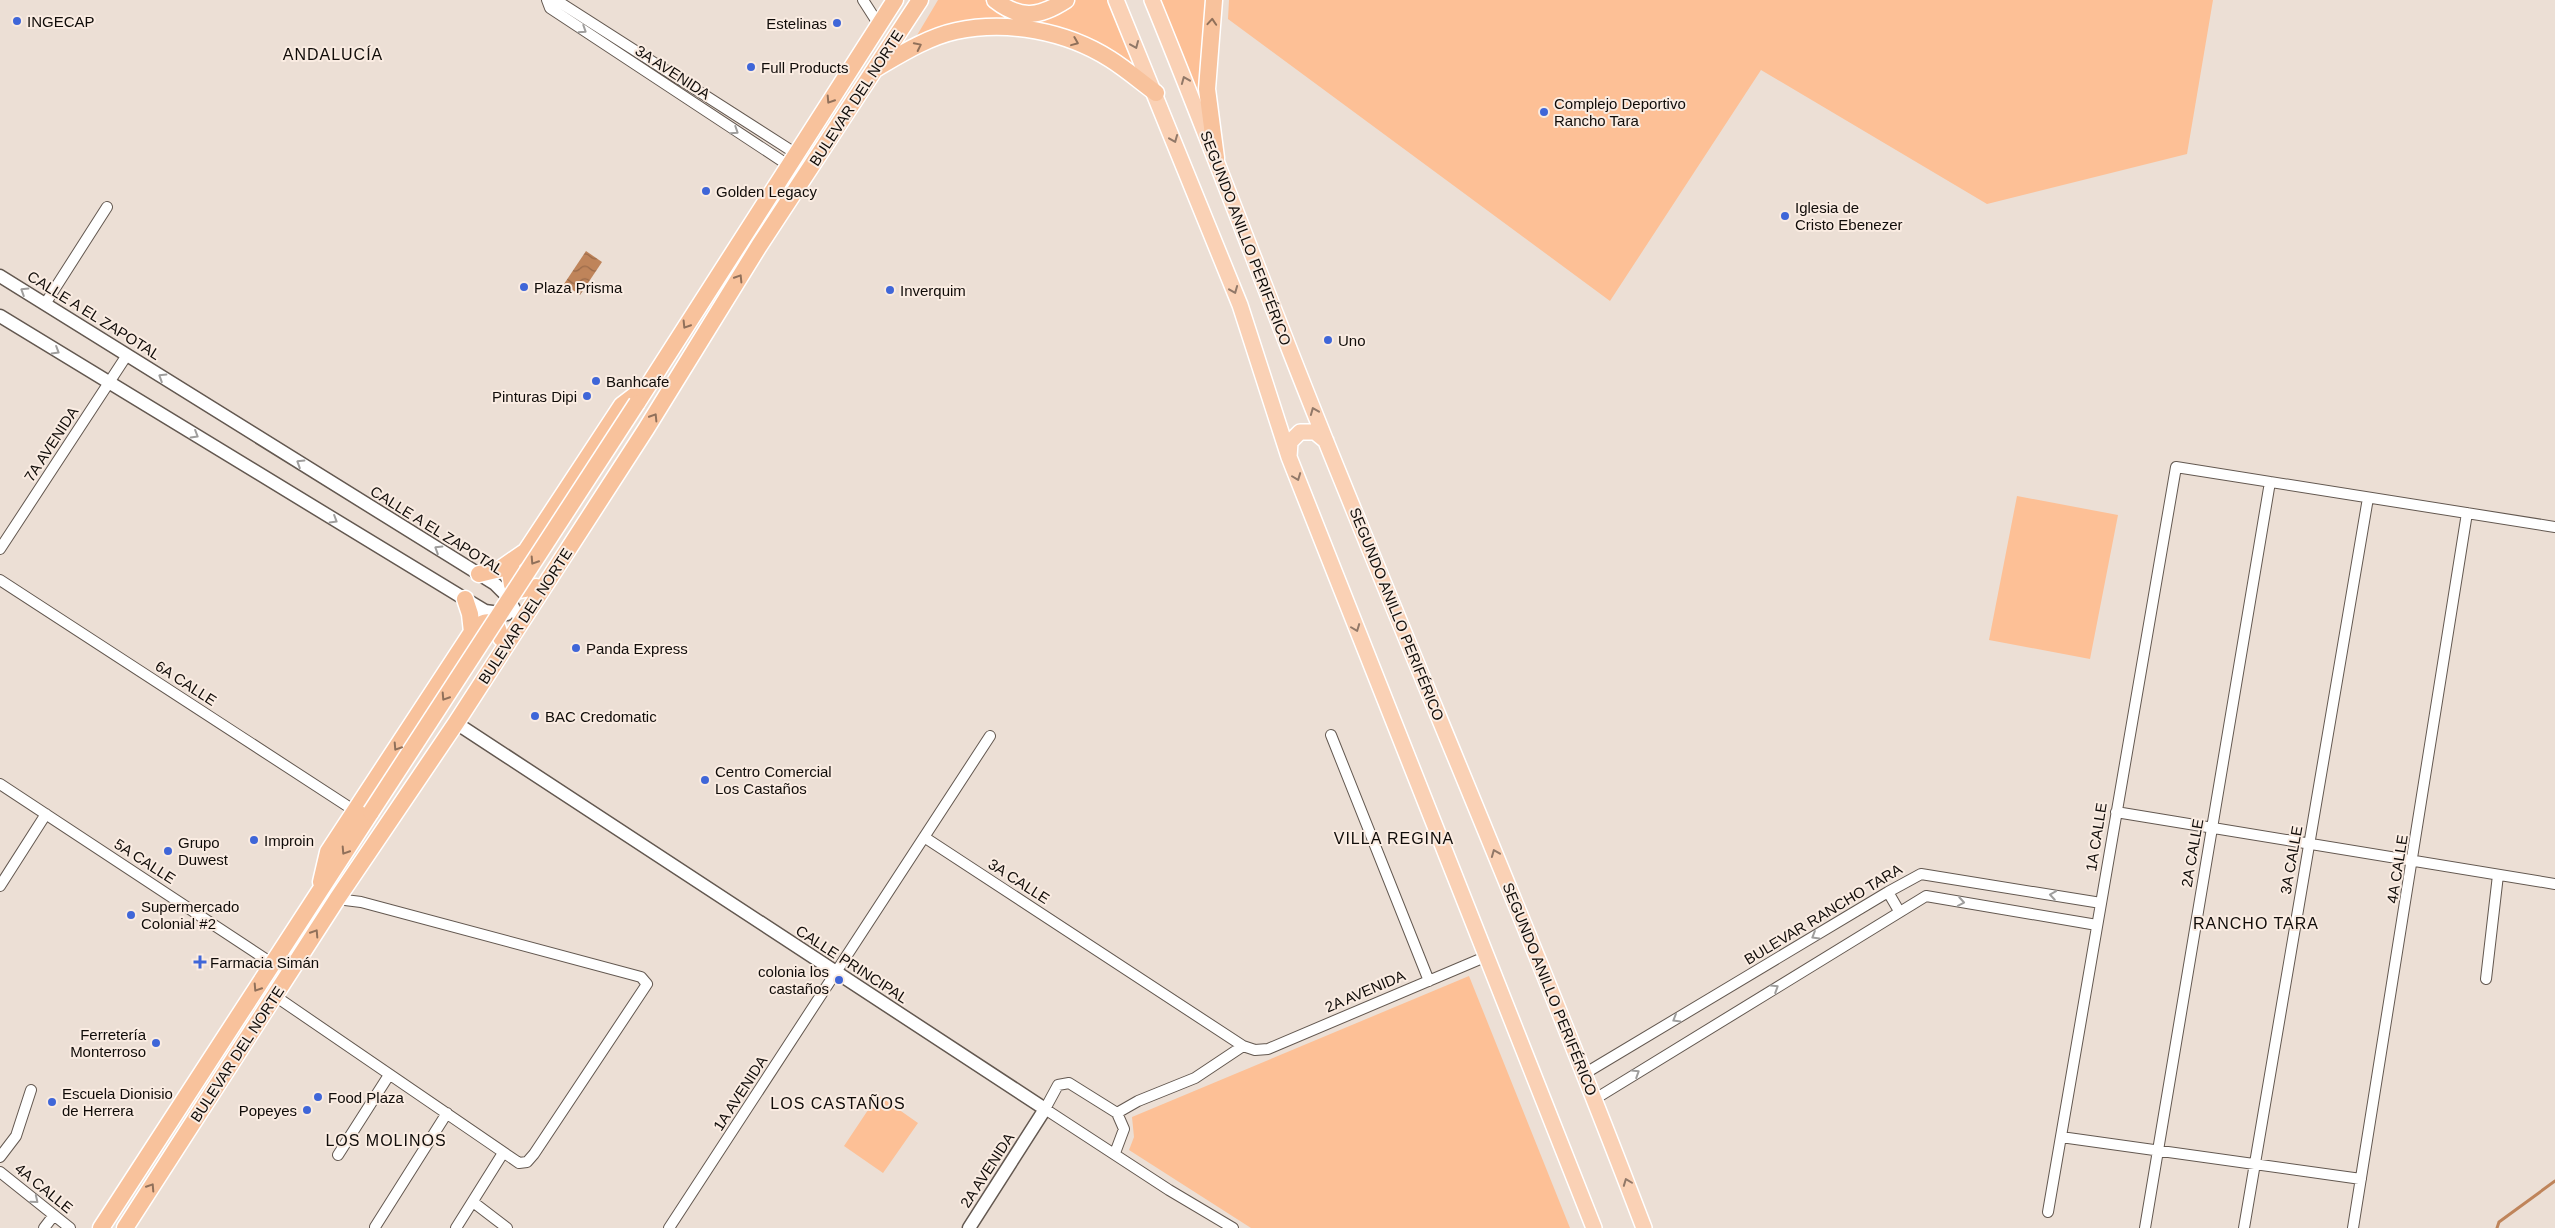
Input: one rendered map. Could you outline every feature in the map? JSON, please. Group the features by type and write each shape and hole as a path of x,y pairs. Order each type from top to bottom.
{"highway":[{"name":"BULEVAR DEL NORTE","path":"101,1228 320,890 363,811 647,387 895,0"},
{"name":"BULEVAR DEL NORTE","path":"125,1228 337,899 456,723 640,437 759,246 920,0"},
{"path":"995,0 1006,9 1030,15 1050,10 1066,0"},
{"path":"1214,0 1207,89 1216,158"},
{"path":"875,69 922,43 956,31 995,27 1037,30 1074,41 1109,59 1156,94"},
{"path":"479,574 500,569 526,551 622,405 647,387"},
{"path":"374,844 376,833 501,638 632,442 640,437"},
{"path":"512,562 512,585 520,590 536,587"},
{"path":"465,599 470,614 472,632"},
{"path":"363,811 472,632 482,622 487,621 497,626 501,638"}],"main road":[{"name":"SEGUNDO ANILLO PERIFÉRICO","path":"1116,0 1156,94 1240,305 1289,457 1485,957 1594,1228"},
{"name":"SEGUNDO ANILLO PERIFÉRICO","path":"1152,0 1216,158 1247,243 1326,441 1595,1099 1644,1228"},
{"path":"1289,457 1290,442 1300,432 1315,432 1326,441"}],"street":[{"name":"3A AVENIDA","path":"547,0 550,8 792,159"},
{"name":"3A AVENIDA","path":"556,0 792,159"},
{"path":"863,0 879,25"},
{"path":"45,304 106,208"},
{"name":"CALLE A EL ZAPOTAL","path":"0,276 479,574 501,589 517,614"},
{"path":"0,316 485,611 517,614"},
{"name":"7A AVENIDA","path":"0,549 127,355"},
{"name":"1A CALLE","path":"2048,1212 2176,467 2270,482"},
{"path":"2270,482 2555,527"},
{"name":"2A CALLE","path":"2145,1228 2270,482"},
{"name":"3A CALLE","path":"2244,1228 2368,498"},
{"name":"4A CALLE","path":"2353,1228 2467,514"},
{"name":"6A CALLE","path":"0,580 363,811"},
{"name":"CALLE PRINCIPAL","path":"456,723 836,974 1115,1152 1169,1190 1232,1228"},
{"path":"1331,735 1429,982"},
{"name":"1A AVENIDA","path":"669,1228 990,736"},
{"name":"5A CALLE","path":"0,784 272,964"},
{"path":"2116,812 2555,884"},
{"path":"0,886 46,814"},
{"name":"3A CALLE","path":"924,837 1243,1046 1255,1050"},
{"name":"BULEVAR RANCHO TARA","path":"1584,1074 1921,874 2101,902"},
{"path":"2486,978 2498,875"},
{"path":"1888,892 1899,911"},
{"path":"1595,1099 1926,896 2097,925"},
{"path":"275,996 503,1153 519,1162 527,1162 648,984 641,977 368,903 337,899"},
{"name":"2A AVENIDA","path":"1255,1050 1268,1049 1485,957"},
{"path":"1115,1152 1124,1129 1118,1113 1138,1101 1195,1078 1243,1046"},
{"path":"338,1155 389,1075"},
{"name":"2A AVENIDA","path":"969,1228 1045,1109 1058,1085 1068,1083 1118,1113"},
{"path":"0,1158 16,1136 31,1090"},
{"path":"375,1227 447,1113"},
{"path":"2061,1137 2361,1179"},
{"path":"456,1228 503,1153"},
{"name":"4A CALLE","path":"0,1172 70,1228"},
{"path":"473,1202 507,1228"},
{"path":"44,1228 54,1215"}],"shaded area":[{"path":"938,0 988,0 1002,12 1073,0 1108,0 1140,77 1042,25 913,42"},
{"path":"1002,0 1057,0 1030,10"},
{"path":"1157,0 1212,0 1205,119"},
{"name":"Complejo Deportivo Rancho Tara","path":"1229,0 2213,0 2187,154 1987,204 1761,70 1610,301 1228,19"},
{"path":"2017,496 2118,515 2090,659 1989,640"},
{"path":"1469,976 1570,1228 1251,1228 1129,1150 1134,1137 1132,1117"},
{"path":"878,1095 918,1123 883,1173 844,1146"}],"water":[{"path":"586,251 602,262 580,295 564,284"}],"waterway":[{"path":"2497,1228 2499,1222 2555,1181"}],"place":[{"name":"INGECAP","path":"17,21"},
{"name":"Estelinas","path":"837,23"},
{"name":"Full Products","path":"751,67"},
{"name":"Complejo Deportivo Rancho Tara","path":"1544,112"},
{"name":"Golden Legacy","path":"706,191"},
{"name":"Iglesia de Cristo Ebenezer","path":"1785,216"},
{"name":"Plaza Prisma","path":"524,287"},
{"name":"Inverquim","path":"890,290"},
{"name":"Uno","path":"1328,340"},
{"name":"Banhcafe","path":"596,381"},
{"name":"Pinturas Dipi","path":"587,396"},
{"name":"Panda Express","path":"576,648"},
{"name":"BAC Credomatic","path":"535,716"},
{"name":"Centro Comercial Los Castaños","path":"705,780"},
{"name":"Improin","path":"254,840"},
{"name":"Grupo Duwest","path":"168,851"},
{"name":"Supermercado Colonial #2","path":"131,915"},
{"name":"Farmacia Simán","path":"200,962"},
{"name":"colonia los castaños","path":"839,980"},
{"name":"Ferretería Monterroso","path":"156,1043"},
{"name":"Food Plaza","path":"318,1097"},
{"name":"Escuela Dionisio de Herrera","path":"52,1102"},
{"name":"Popeyes","path":"307,1110"}],"district":[{"name":"ANDALUCÍA","path":"333,54"},
{"name":"VILLA REGINA","path":"1394,838"},
{"name":"RANCHO TARA","path":"2256,923"},
{"name":"LOS CASTAÑOS","path":"838,1103"},
{"name":"LOS MOLINOS","path":"386,1140"}]}
